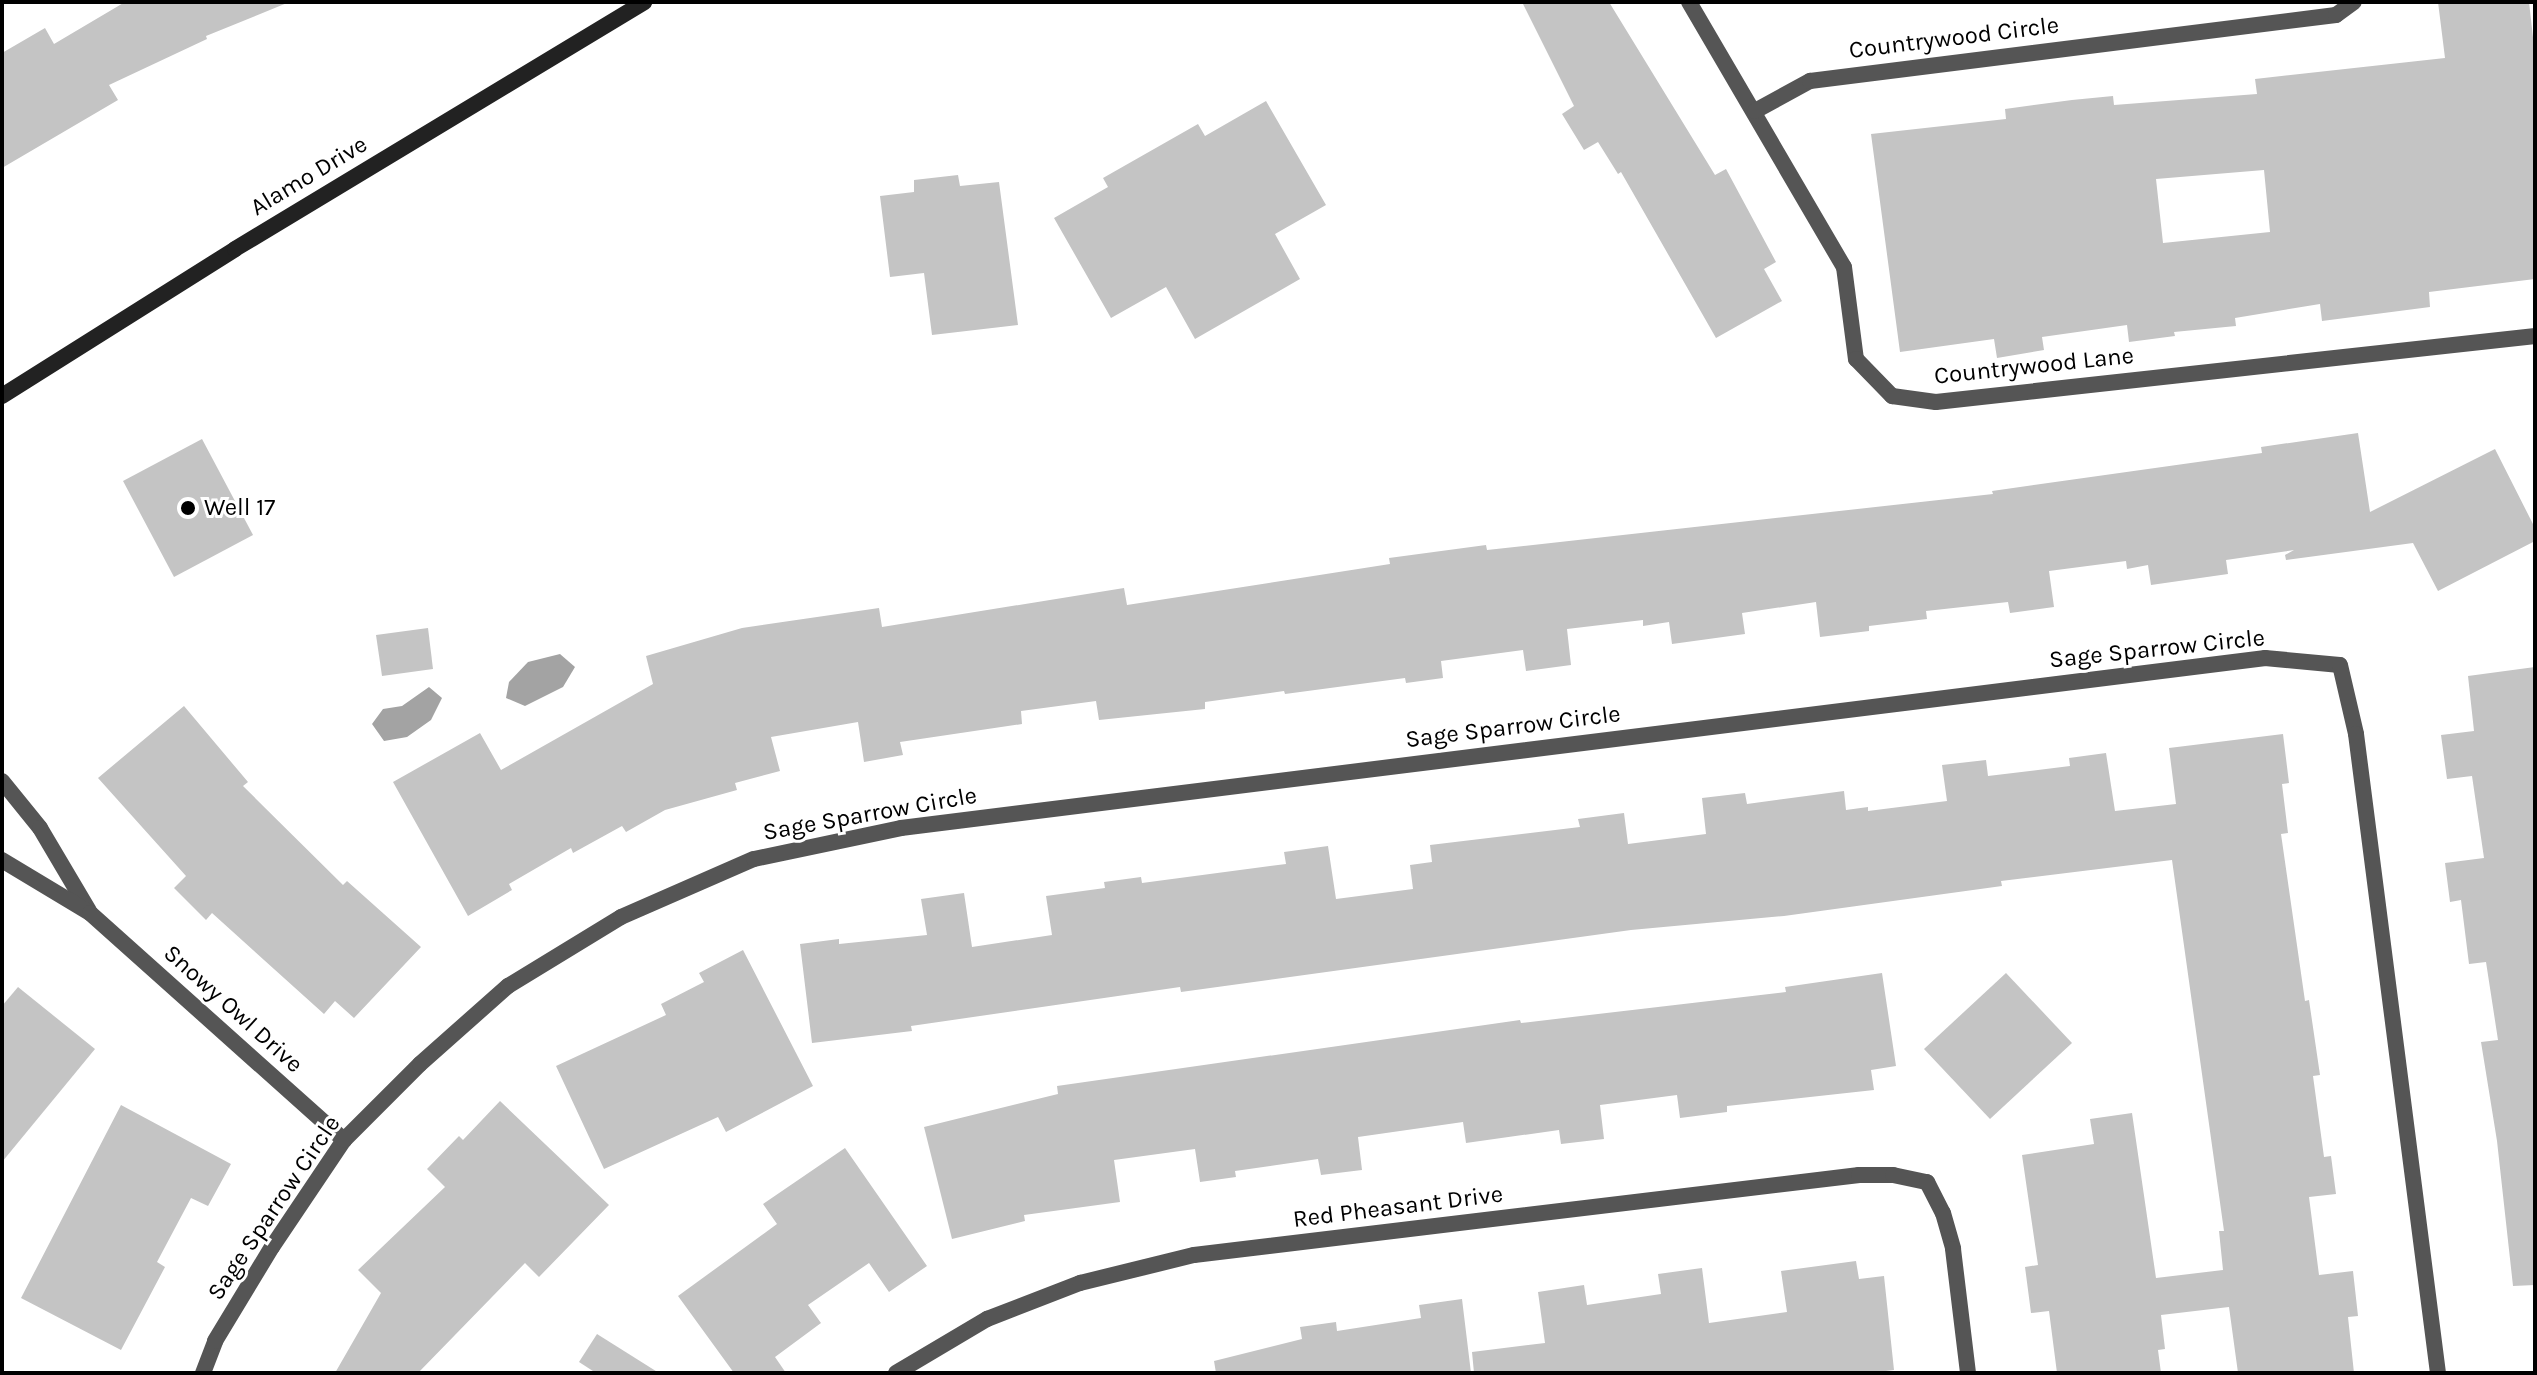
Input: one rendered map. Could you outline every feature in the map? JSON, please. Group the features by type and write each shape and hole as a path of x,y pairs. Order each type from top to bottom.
{"main road":[{"name":"Alamo Drive","path":"2,396 235,249 644,2"}],"street":[{"name":"Countrywood Lane","path":"1689,2 1844,267 1856,359 1892,396 1936,402 2535,336"},
{"name":"Countrywood Circle","path":"1755,111 1810,81 2336,15 2354,2"},
{"name":"Sage Sparrow Circle","path":"203,1373 215,1341 239,1301 344,1140 420,1064 508,986 621,917 754,859 901,828 2249,660 2340,665 2356,734 2438,1373"},
{"name":"Snowy Owl Drive","path":"2,781 40,828 90,913"},
{"name":"Snowy Owl Drive","path":"2,860 90,913 344,1140"},
{"name":"Red Pheasant Drive","path":"896,1373 987,1319 1080,1283 1194,1255 1859,1175 1893,1175 1927,1182 1943,1213 1953,1249 1968,1373"}],"shaded area":[{"path":"560,654 575,667 563,687 525,706 506,698 509,682 528,662"},
{"path":"429,687 442,698 431,720 407,737 384,741 372,724 383,709 402,706"}],"building":[{"path":"125,2 287,3 206,36 207,39 109,85 118,100 2,168 2,53 45,28 54,44"},
{"path":"1522,2 1609,2 1715,175 1726,169 1776,262 1764,269 1782,301 1716,338 1621,172 1618,174 1598,142 1584,150 1562,114 1574,106"},
{"path":"2438,2 2529,2 2535,55 2535,279 2429,292 2430,307 2322,321 2320,304 2235,318 2236,326 2174,332 2175,336 2129,342 2127,325 2042,337 2044,350 1997,358 1994,339 1900,352 1871,134 2006,119 2005,109 2072,100 2113,96 2114,105 2257,94 2255,79 2445,58","holes":["2264,170 2270,232 2163,243 2156,179"]},
{"path":"1266,101 1326,205 1275,234 1300,279 1195,339 1166,287 1111,318 1054,218 1108,187 1103,178 1198,124 1205,136"},
{"path":"958,175 960,186 999,182 1018,325 932,335 924,273 890,277 880,196 914,192 914,180"},
{"path":"2358,433 2370,512 2495,449 2535,528 2535,541 2438,591 2413,543 2286,560 2285,555 2294,550 2226,560 2228,574 2151,585 2148,565 2127,569 2126,561 2049,571 2054,607 2010,613 2008,602 1926,611 1927,619 1869,626 1869,631 1820,637 1816,602 1742,613 1745,634 1672,644 1669,622 1643,626 1643,620 1567,629 1571,665 1526,671 1523,650 1441,661 1443,678 1406,683 1405,678 1285,694 1284,691 1205,702 1205,709 1099,720 1096,701 1021,711 1022,724 900,742 903,755 864,762 858,722 771,737 780,771 735,783 737,790 665,810 626,832 622,826 573,853 571,848 509,884 512,890 468,916 393,782 480,733 501,770 653,684 646,656 742,628 879,608 882,627 1124,588 1127,605 1390,564 1389,558 1486,545 1487,550 1993,494 1992,491 2262,453 2261,447"},
{"name":"Well 17","path":"202,439 253,535 174,577 123,481"},
{"path":"428,628 433,669 382,676 376,635"},
{"path":"2535,667 2535,1285 2513,1286 2497,1141 2481,1042 2498,1040 2486,962 2469,964 2461,900 2450,902 2445,863 2484,858 2472,776 2447,779 2441,735 2474,731 2468,676"},
{"path":"184,706 248,782 243,786 343,885 347,881 421,947 354,1018 335,1001 324,1014 212,913 206,920 174,888 186,876 98,778"},
{"path":"2283,734 2289,783 2282,784 2288,833 2281,834 2305,1001 2309,1000 2320,1075 2313,1076 2324,1157 2331,1156 2336,1194 2309,1197 2319,1275 2353,1271 2358,1316 2348,1317 2354,1373 2238,1373 2229,1307 2161,1315 2165,1349 2158,1350 2161,1373 2057,1373 2049,1311 2031,1313 2025,1267 2038,1265 2022,1155 2094,1144 2090,1119 2132,1113 2156,1278 2223,1270 2219,1231 2224,1231 2172,860 2001,881 2002,886 1784,916 1631,930 1181,992 1180,987 911,1026 912,1031 812,1043 800,944 839,939 839,944 927,935 921,899 964,893 972,947 1052,935 1046,896 1105,888 1104,882 1141,877 1142,883 1286,864 1284,852 1328,846 1336,899 1413,889 1410,865 1432,862 1430,845 1580,827 1578,819 1624,813 1628,844 1706,834 1702,798 1745,793 1747,804 1844,791 1846,810 1868,807 1868,811 1947,801 1942,765 1986,760 1988,776 2070,766 2069,758 2106,753 2115,811 2176,804 2169,748"},
{"path":"743,950 813,1086 726,1132 718,1117 604,1169 556,1066 666,1015 661,1004 704,982 699,973"},
{"path":"1882,973 1896,1066 1871,1070 1874,1090 1727,1106 1727,1112 1680,1118 1677,1095 1600,1105 1604,1139 1561,1144 1559,1130 1466,1143 1463,1122 1358,1137 1362,1170 1321,1175 1318,1159 1235,1171 1236,1177 1200,1182 1195,1149 1114,1160 1120,1202 1024,1215 1025,1221 952,1239 924,1127 1058,1094 1057,1086 1520,1020 1521,1023 1786,992 1785,987"},
{"path":"2006,973 2072,1043 1990,1119 1924,1049"},
{"path":"18,987 95,1049 2,1162 2,1006"},
{"path":"500,1101 609,1205 539,1277 525,1263 418,1373 335,1373 381,1293 358,1270 445,1187 427,1169 459,1136 463,1140"},
{"path":"121,1105 231,1164 208,1206 191,1198 157,1262 165,1267 121,1350 21,1298"},
{"path":"845,1148 927,1266 889,1292 869,1263 808,1305 821,1323 775,1357 786,1373 734,1373 678,1296 777,1224 763,1204"},
{"path":"1856,1261 1859,1279 1884,1276 1894,1370 1869,1373 1474,1373 1472,1352 1545,1343 1538,1292 1584,1285 1587,1305 1661,1294 1658,1274 1702,1268 1709,1323 1787,1312 1781,1271"},
{"path":"1462,1299 1471,1373 1216,1373 1214,1361 1302,1339 1300,1327 1336,1322 1337,1331 1421,1318 1419,1305"},
{"path":"597,1334 659,1373 596,1373 579,1362"}],"place":[{"name":"Well 17","path":"188,508"}]}
